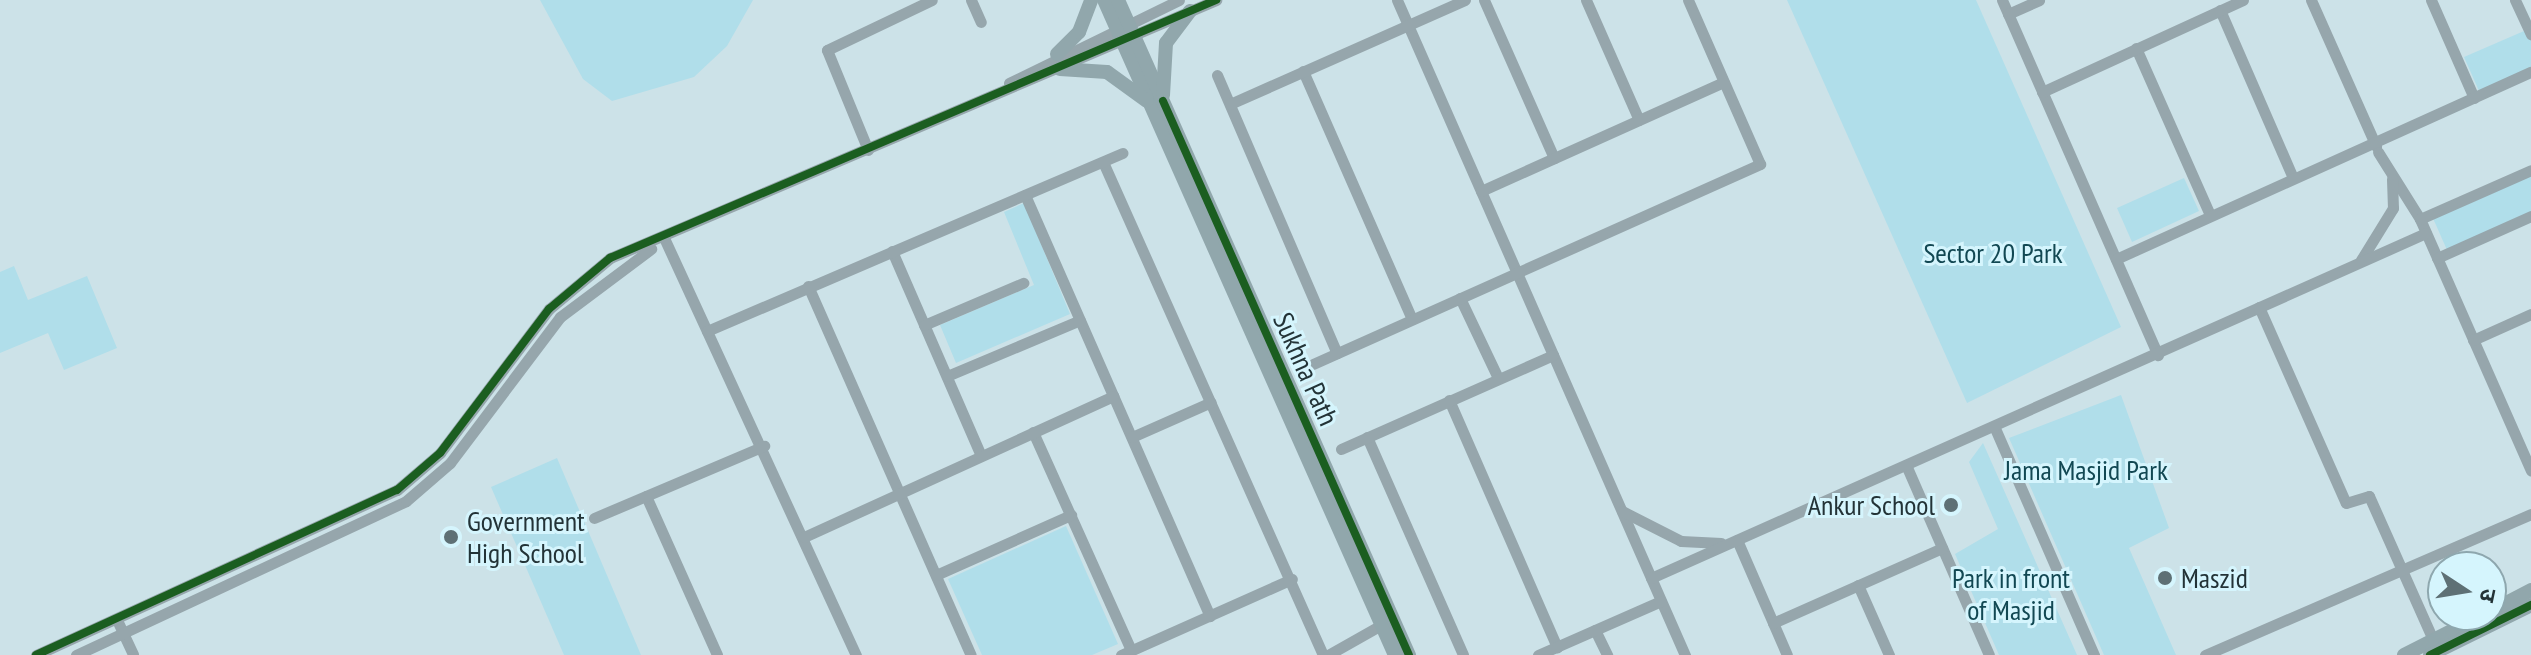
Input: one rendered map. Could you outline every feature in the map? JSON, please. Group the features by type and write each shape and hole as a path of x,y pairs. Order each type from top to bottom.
{"main road":[{"path":"1057,54 1079,32 1091,0"},
{"name":"Sukhna Path","path":"1104,0 1125,32 1409,655"},
{"name":"Sukhna Path","path":"1118,0 1125,32"},
{"path":"1060,69 1107,72 1157,103 1166,43 1190,11"},
{"name":"Sukhna Path","path":"1157,103 1395,655"},
{"path":"2507,603 2531,590"},
{"path":"2404,655 2431,648 2531,605"},
{"path":"2431,648 2458,631"}],"street":[{"path":"868,150 827,50 932,0"},
{"path":"971,0 981,22"},
{"path":"36,655 397,490 440,453 549,309 610,258 665,240 981,100 1060,69 1179,0"},
{"path":"981,100 1057,54 1216,0"},
{"path":"1397,0 1685,655"},
{"path":"1230,104 1465,0"},
{"path":"1484,0 1554,158"},
{"path":"1586,0 1639,120"},
{"path":"1313,364 1760,164 1688,0"},
{"path":"2002,0 2158,355"},
{"path":"2008,14 2039,0"},
{"path":"2042,92 2243,0"},
{"path":"2311,0 2394,183 2393,208 2381,238 2358,264"},
{"path":"2431,0 2474,98"},
{"path":"2515,0 2531,35"},
{"path":"2220,10 2293,178"},
{"path":"2136,48 2210,215"},
{"path":"1303,71 1412,319"},
{"path":"2116,259 2293,178 2376,147 2531,72"},
{"path":"1217,75 1337,353"},
{"path":"1481,191 1724,82"},
{"path":"2376,147 2420,219 2531,471"},
{"path":"707,331 1122,153"},
{"path":"1103,162 1326,655 1381,625"},
{"path":"2420,219 2531,170"},
{"path":"1025,195 1210,616"},
{"path":"2437,258 2531,216"},
{"path":"1651,578 2158,355 2426,233"},
{"path":"665,240 764,446 856,655"},
{"path":"76,655 406,501 450,463 560,317 665,240"},
{"path":"892,251 981,456"},
{"path":"924,325 1023,283"},
{"path":"808,286 971,655"},
{"path":"1460,298 1498,378"},
{"path":"2259,307 2346,503 2369,496 2431,648"},
{"path":"2473,340 2531,314"},
{"path":"947,376 1080,320"},
{"path":"1341,449 1553,355"},
{"path":"804,537 1113,396"},
{"path":"1449,400 1557,647"},
{"path":"1132,437 1211,402"},
{"path":"1994,426 2094,655"},
{"path":"1033,432 1071,515 1126,653 1292,579"},
{"path":"1367,437 1463,655"},
{"path":"594,518 764,446"},
{"path":"1906,465 1989,655"},
{"path":"646,496 717,655"},
{"path":"1622,510 1681,541 1737,540"},
{"path":"2205,655 2531,514"},
{"path":"936,575 1071,515"},
{"path":"1737,540 1787,655"},
{"path":"1773,623 1942,548"},
{"path":"1858,585 1889,655"},
{"path":"1538,655 1661,601"},
{"path":"117,620 133,655"},
{"path":"1595,630 1607,655"}],"green space":[{"path":"540,0 753,0 727,46 694,77 612,101 583,79"},
{"name":"Sector 20 Park","path":"1787,0 1976,0 2121,327 1967,403"},
{"path":"2531,28 2531,67 2479,91 2464,57"},
{"path":"2531,173 2531,213 2447,250 2432,216"},
{"path":"2184,178 2199,211 2132,242 2117,208"},
{"path":"1024,203 1070,314 956,363 940,325 1034,285 1004,212"},
{"path":"14,266 28,300 87,276 117,348 64,370 48,333 0,353 0,272"},
{"name":"Jama Masjid Park","path":"2121,395 2169,528 2129,548 2176,655 2104,655 2009,438"},
{"name":"Park in front of Masjid","path":"1983,443 2077,655 1999,655 1955,554 1998,529 1969,462"},
{"path":"557,458 641,655 564,655 491,487"},
{"path":"1066,526 1118,644 1092,655 982,655 948,579"}],"cycle path":[{"path":"36,655 397,490 440,453 549,309 610,258 1216,0"},
{"path":"1163,101 1409,655"},
{"path":"2430,655 2531,605"}],"place":[{"name":"Ankur School","path":"1951,505"},
{"name":"Government High School","path":"451,537"},
{"name":"Maszid","path":"2165,578"}]}
